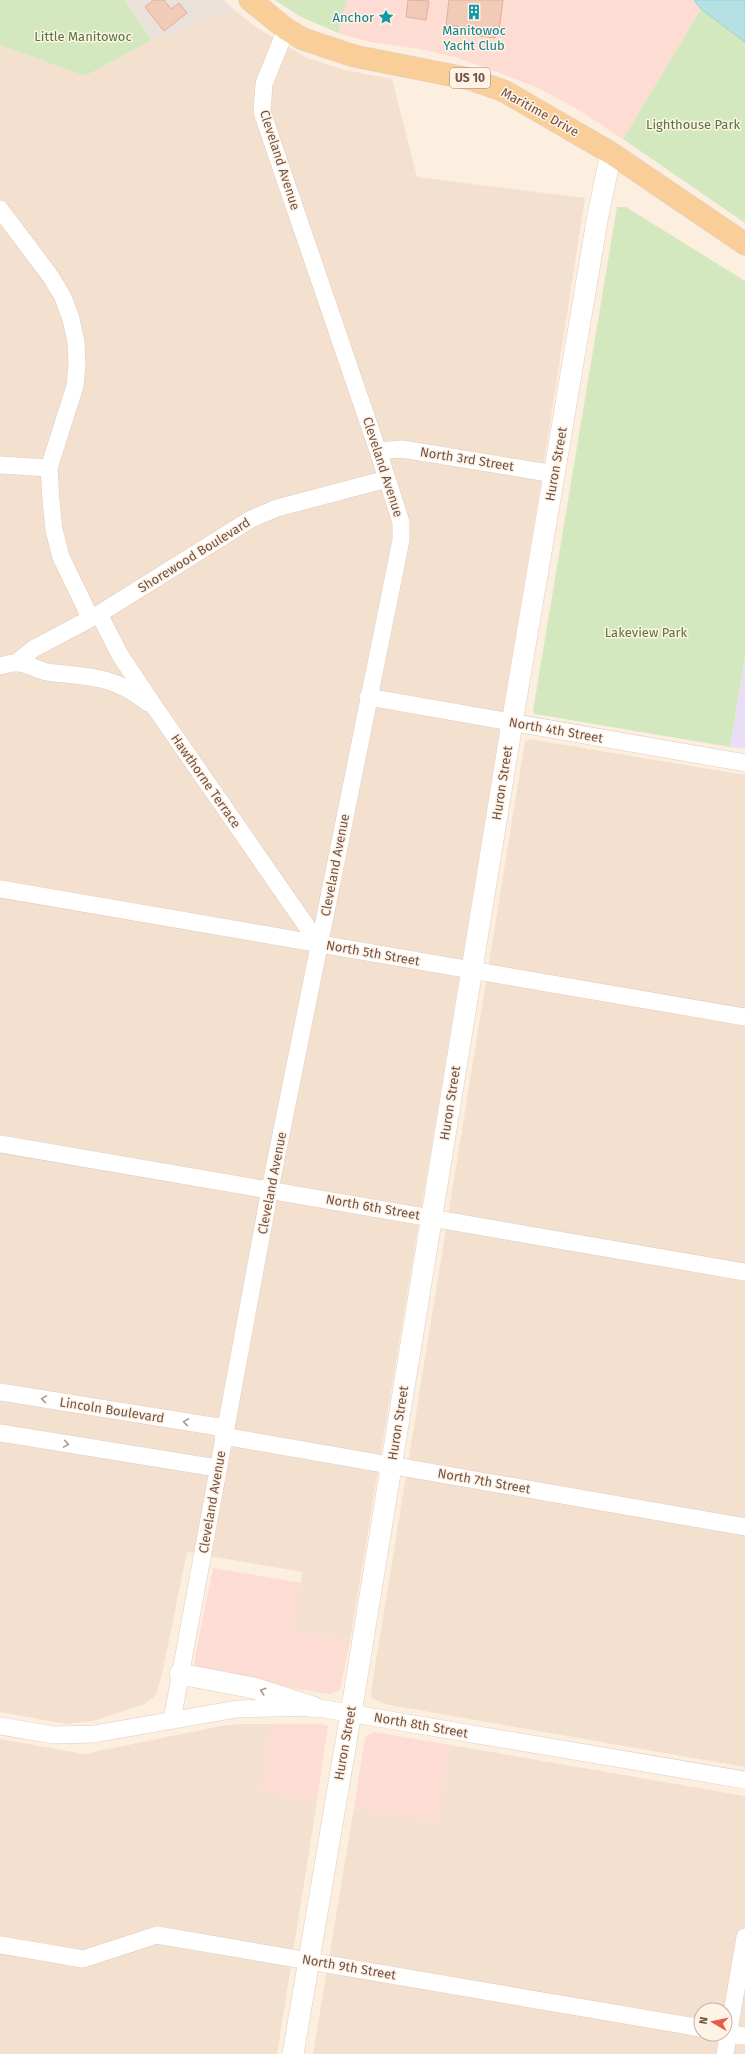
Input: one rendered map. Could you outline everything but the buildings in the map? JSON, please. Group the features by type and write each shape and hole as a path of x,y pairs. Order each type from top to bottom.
{"main road":[{"name":"Maritime Drive","path":"250,0 286,29 303,39 354,56 470,79 504,91 611,153 745,244"}],"street":[{"name":"Cleveland Avenue","path":"172,1720 217,1468 270,1190 368,697 401,540 401,522 378,451 262,112 264,84 286,29"},
{"name":"Huron Street","path":"293,2054 307,1960 350,1713 512,723 598,215 611,153"},
{"name":"Hawthorne Terrace","path":"0,209 51,277 63,297 71,319 76,342 77,364 75,386 49,468 54,530 61,557 94,616 156,709 320,944"},
{"name":"North 3rd Street","path":"378,451 402,449 555,474"},
{"path":"0,465 49,468"},
{"name":"Shorewood Boulevard","path":"8,664 94,616 251,519 277,508 387,479"},
{"name":"Shorewood Boulevard","path":"8,664 110,680 138,694 156,709"},
{"name":"North 4th Street","path":"368,697 745,763"},
{"name":"North 5th Street","path":"0,889 745,1017"},
{"name":"North 6th Street","path":"0,1144 745,1272"},
{"name":"Lincoln Boulevard","path":"0,1392 224,1432"},
{"name":"North 7th Street","path":"224,1432 391,1465 745,1527"},
{"path":"0,1433 217,1468"},
{"path":"180,1674 254,1688 313,1707"},
{"name":"North 8th Street","path":"0,1726 53,1735 94,1734 237,1709 313,1707 745,1780"},
{"name":"North 9th Street","path":"0,1945 83,1958 157,1935 693,2027"},
{"path":"733,2002 745,1938"},
{"path":"733,2034 745,2036"},
{"path":"725,2054 726,2042"}],"shaded area":[{"path":"124,0 224,0 233,9 152,40"},
{"path":"347,0 694,0 701,9 623,139 579,110 538,88 487,68 455,57 420,49 370,42 338,33"},
{"path":"233,9 254,26 307,58 345,70 392,79 417,177 585,198 539,494 350,1640 294,1631 302,1572 187,1552 162,1674 156,1695 145,1704 93,1721 66,1724 0,1712 0,45 85,76 152,40"},
{"path":"745,657 745,749 730,747"},
{"path":"529,739 745,775 745,1767 384,1704 372,1698 371,1692 524,747 525,742"},
{"path":"213,1568 301,1583 294,1631 350,1640 340,1690 330,1694 322,1693 200,1672 194,1666 195,1657"},
{"path":"241,1724 272,1724 260,1791 317,1801 277,2054 0,2054 0,1739 84,1754 221,1726"},
{"path":"272,1724 320,1724 328,1726 317,1801 260,1791"},
{"path":"374,1732 450,1745 437,1821 354,1808 365,1738"},
{"path":"450,1745 745,1796 745,2054 313,2054 354,1808 437,1821"}],"green space":[{"name":"Little Manitowoc","path":"0,0 124,0 152,40 85,76 0,45"},
{"path":"275,0 347,0 338,33 299,16"},
{"name":"Lighthouse Park","path":"701,9 745,41 745,223 623,139"},
{"name":"Lakeview Park","path":"617,207 626,207 745,281 745,657 730,747 535,714 533,711"}],"water":[{"path":"694,0 745,0 745,42 701,9"}],"place":[{"name":"Manitowoc Yacht Club","path":"474,12"},
{"name":"Anchor","path":"386,17"}]}
